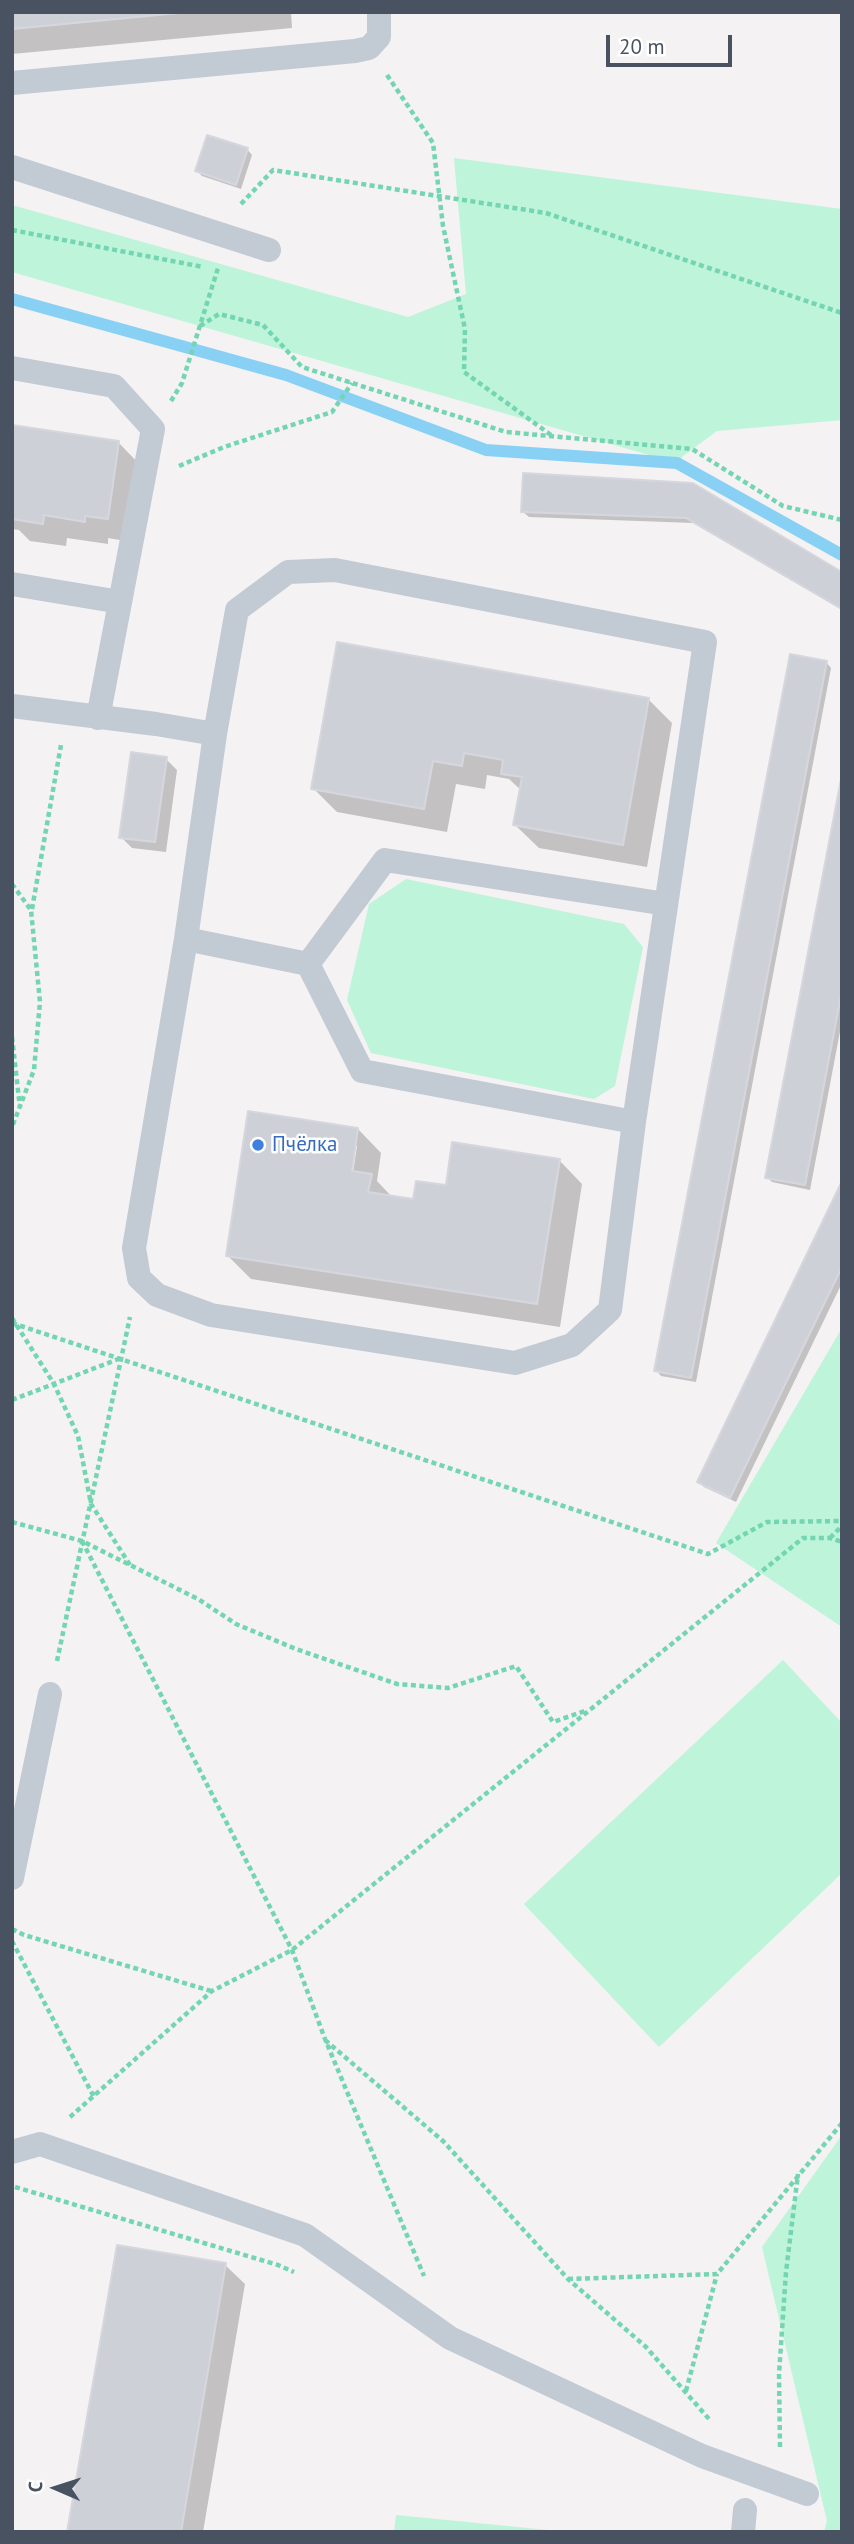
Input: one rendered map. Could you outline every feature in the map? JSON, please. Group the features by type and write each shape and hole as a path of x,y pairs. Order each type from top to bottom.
{"lane":[{"path":"12,83 369,48 379,37 379,12"},
{"path":"12,167 269,250"},
{"path":"12,368 114,386 153,429 98,718"},
{"path":"335,570 705,642 634,1122 610,1310 572,1345 515,1363 211,1315 158,1295 139,1278 134,1248 186,939 215,734 237,610 288,572 335,570"},
{"path":"12,584 120,602"},
{"path":"12,706 215,734"},
{"path":"308,964 385,860 666,904"},
{"path":"186,939 308,964"},
{"path":"308,964 362,1071 634,1122"},
{"path":"12,1878 50,1694"},
{"path":"12,2152 40,2144 305,2235 450,2338 702,2456 807,2494"}],"path":[{"path":"369,48 433,143 438,196 465,329 464,372 554,437"},
{"path":"182,383 238,207 273,170 546,213 842,313"},
{"path":"12,230 218,270"},
{"path":"200,327 219,314 263,325 302,367 506,432 692,449 782,506 842,520"},
{"path":"143,481 224,447 332,412 352,383"},
{"path":"12,1127 34,1070 40,1002 31,910 62,740"},
{"path":"12,884 31,910"},
{"path":"12,1037 20,1108"},
{"path":"50,1694 139,1278"},
{"path":"13,1321 708,1554 767,1522 842,1524"},
{"path":"13,1321 54,1384 78,1436 91,1504 131,1566"},
{"path":"12,1400 122,1357"},
{"path":"12,1522 82,1541 198,1599 236,1624 296,1649 397,1684 449,1688 516,1666 553,1722 591,1709"},
{"path":"830,1538 842,1524"},
{"path":"40,2144 212,1992 292,1950 803,1538 830,1538 842,1542"},
{"path":"82,1541 292,1950 325,2039 429,2288"},
{"path":"12,1928 24,1935 212,1992"},
{"path":"12,1941 94,2097"},
{"path":"325,2039 443,2141 568,2279 646,2347 717,2429"},
{"path":"686,2392 717,2274 842,2123"},
{"path":"798,2173 786,2272 779,2374 778,2444 807,2494"},
{"path":"12,2186 278,2265"},
{"path":"568,2279 717,2274"}],"green space":[{"path":"454,158 842,209 842,420 717,431 677,463 12,272 12,205 408,317 466,294"},
{"path":"406,879 624,924 643,947 615,1086 594,1099 371,1053 347,1000 369,904"},
{"path":"842,1328 842,1627 716,1543"},
{"path":"783,1660 842,1723 842,1873 659,2047 524,1904"},
{"path":"842,2135 842,2532 824,2532 827,2521 762,2247"},
{"path":"396,2515 568,2532 394,2532"}],"building":[{"path":"12,12 189,12 12,29"},
{"path":"207,135 248,148 236,185 195,171"},
{"path":"12,425 119,441 108,519 85,516 85,522 44,515 43,524 12,519"},
{"path":"523,473 693,483 842,572 842,609 686,518 521,512"},
{"path":"337,642 649,698 623,845 513,825 522,777 501,774 503,760 464,753 462,766 433,761 424,809 311,789"},
{"path":"790,654 827,661 691,1378 654,1371"},
{"path":"131,752 167,757 155,842 119,838"},
{"path":"842,774 842,990 805,1185 765,1178"},
{"path":"248,1111 358,1128 352,1171 372,1174 368,1192 413,1199 416,1181 446,1185 452,1142 560,1159 537,1304 226,1256"},
{"path":"842,1181 842,1267 730,1498 697,1482"},
{"path":"117,2245 226,2263 181,2532 67,2532"}],"waterway":[{"path":"12,299 286,375 486,450 677,463 842,555"}],"place":[{"name":"Пчёлка","path":"258,1145"}]}
